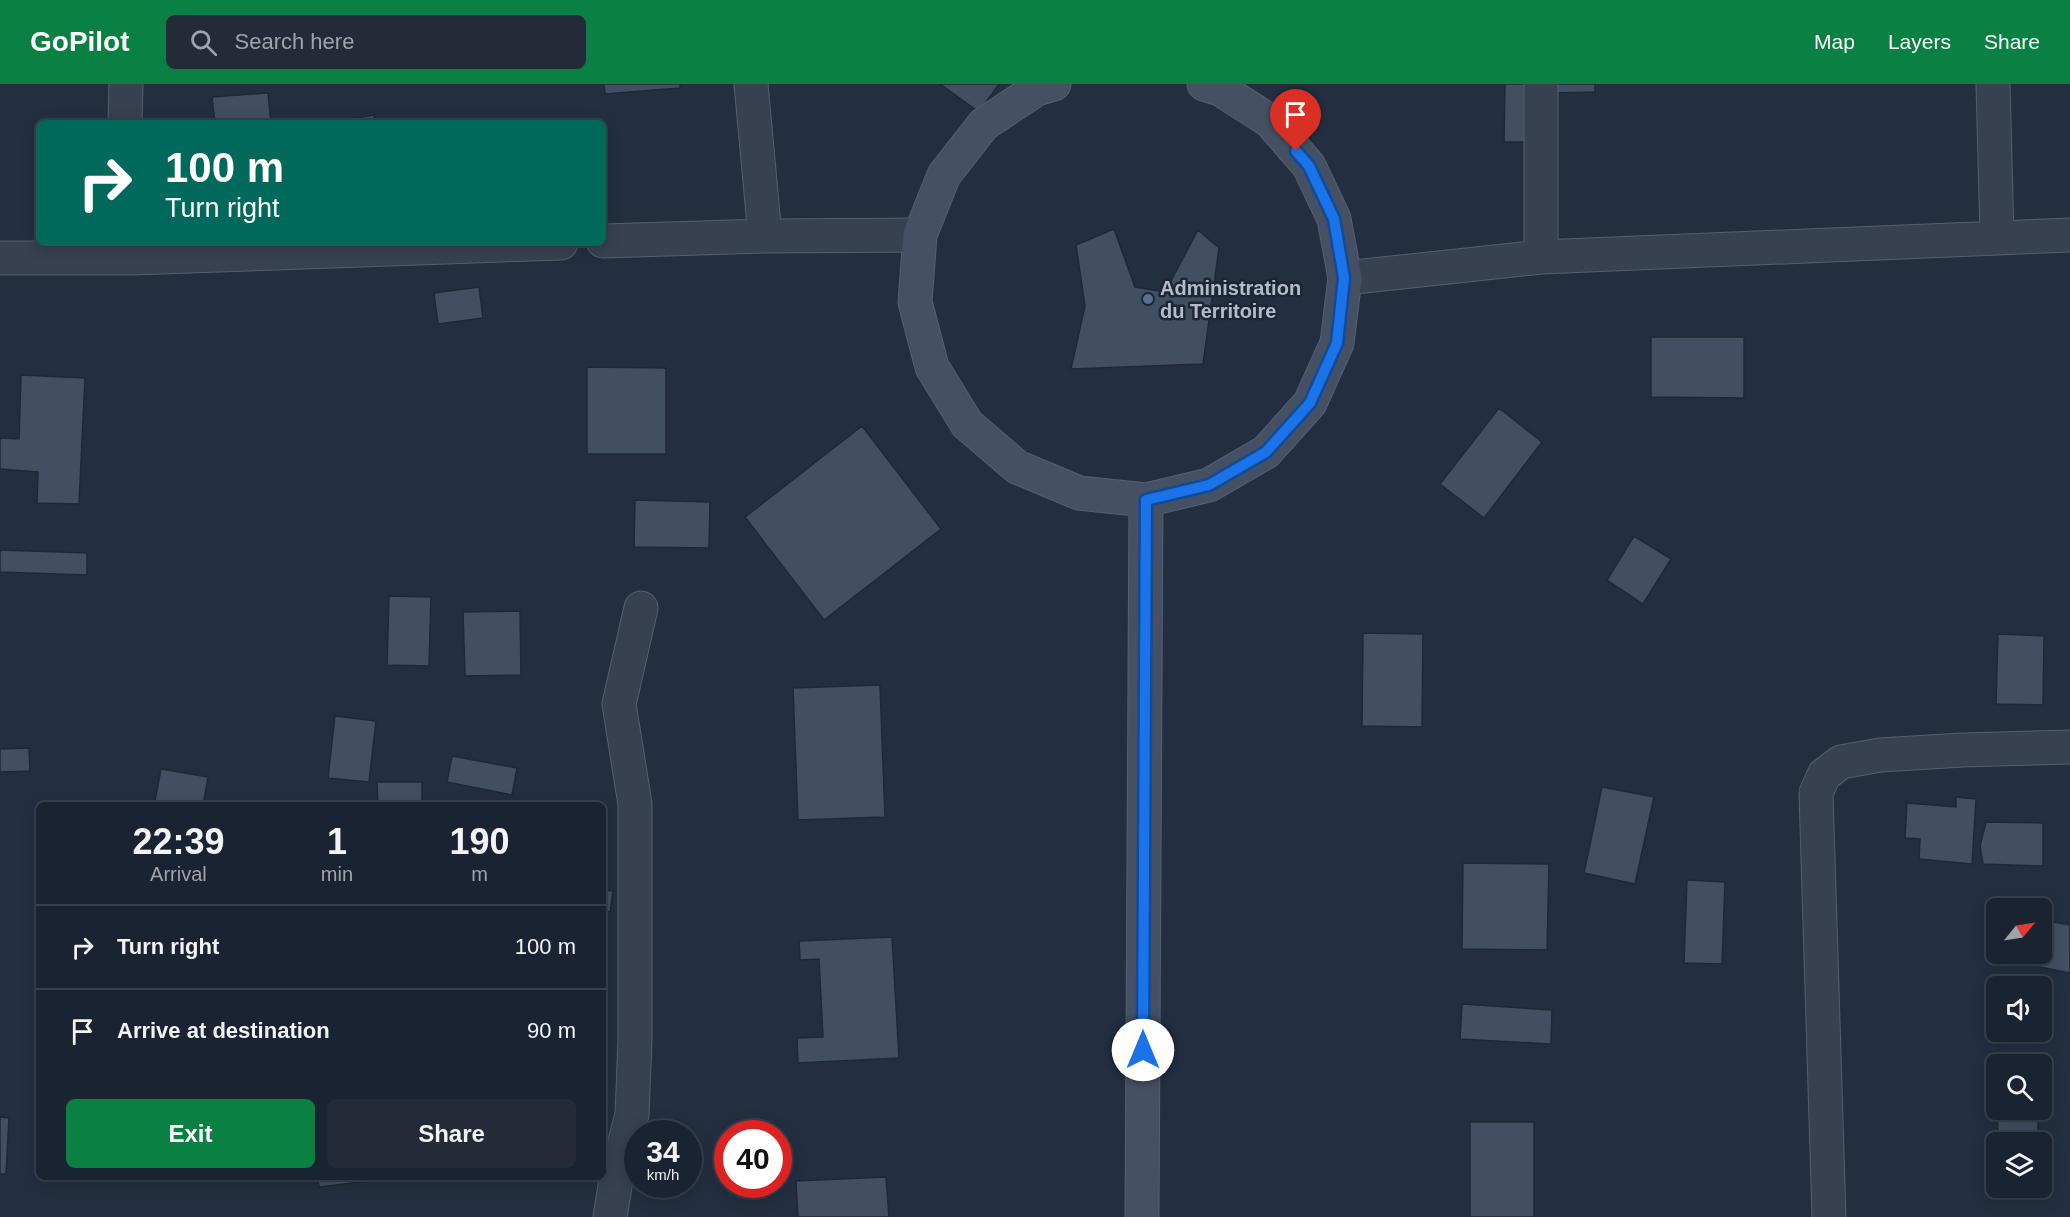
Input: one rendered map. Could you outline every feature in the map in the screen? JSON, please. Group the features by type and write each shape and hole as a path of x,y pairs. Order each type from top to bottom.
{"street":[{"path":"125,120 126,84"},
{"path":"751,84 765,236"},
{"path":"1054,84 1037,89 984,124 944,175 920,235 915,302 932,367 967,424 1017,467 1079,494 1146,500 1209,485 1266,452 1310,403 1337,343 1344,278 1334,219 1309,166 1270,121 1215,86"},
{"path":"1541,84 1541,257"},
{"path":"1993,84 1997,236"},
{"path":"606,242 765,236 920,235"},
{"path":"1344,278 1541,257 1997,236 2070,235"},
{"path":"0,258 131,251 400,246"},
{"path":"1142,1217 1146,500"},
{"path":"610,1217 617,1174 632,1114 635,1040 635,804 619,704 641,608"},
{"path":"1829,1217 1816,793 1824,775 1841,762 1880,755 2070,747"}],"building":[{"path":"604,84 680,84 680,88 605,94"},
{"path":"940,84 999,84 979,112"},
{"path":"1505,84 1530,84 1530,142 1504,142"},
{"path":"1551,84 1595,84 1595,92 1551,93"},
{"path":"268,93 271,120 215,120 212,97"},
{"path":"374,115 375,120 344,120"},
{"name":"Administration du Territoire","path":"1114,229 1135,287 1165,292 1198,230 1219,248 1203,364 1071,369 1085,306 1076,245"},
{"path":"479,287 483,318 438,324 434,293"},
{"path":"1651,337 1744,337 1744,398 1651,397"},
{"path":"587,367 666,368 666,454 587,454"},
{"path":"21,375 85,378 79,504 37,503 38,472 0,469 0,438 19,439"},
{"path":"1499,408 1542,442 1484,518 1440,484"},
{"path":"862,426 941,529 824,620 745,517"},
{"path":"635,500 710,502 709,548 634,547"},
{"path":"1634,536 1671,559 1643,604 1607,580"},
{"path":"0,550 87,553 87,575 0,572"},
{"path":"389,596 431,597 429,666 387,665"},
{"path":"520,611 521,675 465,676 463,612"},
{"path":"1363,633 1423,634 1422,727 1362,726"},
{"path":"1998,634 2044,636 2043,705 1996,704"},
{"path":"880,685 885,817 798,820 793,688"},
{"path":"335,716 376,721 369,782 328,778"},
{"path":"29,748 30,771 0,772 0,749"},
{"path":"452,756 517,768 512,795 447,782"},
{"path":"161,769 208,777 204,802 155,802"},
{"path":"377,782 422,782 422,802 378,802"},
{"path":"1602,787 1654,797 1635,884 1584,873"},
{"path":"1956,797 1976,799 1972,864 1919,859 1920,839 1905,838 1907,803 1956,807"},
{"path":"1986,822 2043,823 2043,866 1983,864 1980,846"},
{"path":"1463,863 1549,864 1547,950 1462,949"},
{"path":"1687,880 1725,882 1722,964 1684,963"},
{"path":"606,890 613,891 610,912 606,911"},
{"path":"2052,922 2070,925 2070,973 2040,967 2041,964 2052,964"},
{"path":"892,937 899,1058 798,1063 797,1038 823,1037 819,959 800,960 799,941"},
{"path":"1462,1004 1552,1010 1551,1044 1460,1039"},
{"path":"0,1117 9,1118 6,1174 0,1174"},
{"path":"1997,1120 2038,1120 2038,1132 1998,1132"},
{"path":"1470,1122 1534,1122 1534,1217 1470,1217"},
{"path":"886,1177 889,1217 798,1217 796,1181"},
{"path":"318,1180 377,1180 319,1187"}],"place":[{"name":"Administration du Territoire","path":"1148,299"}],"route":[{"path":"1143,1050 1146,500 1209,485 1266,452 1310,403 1337,343 1344,278 1334,219 1309,166 1296,151"}]}
